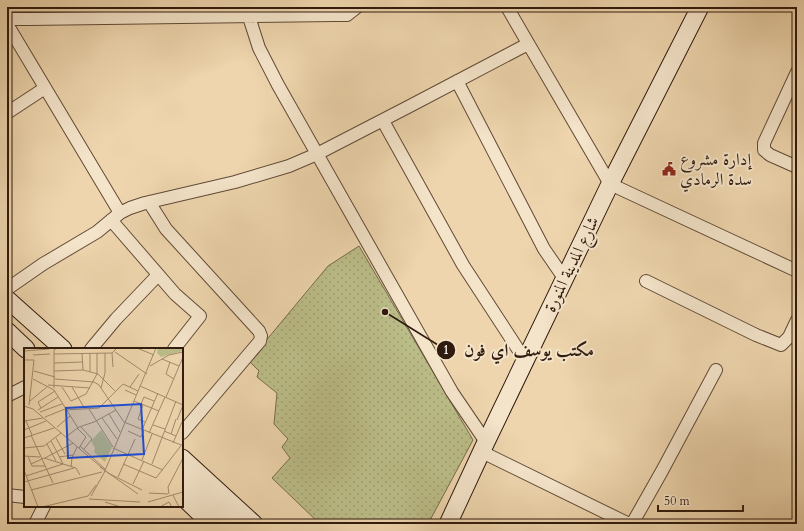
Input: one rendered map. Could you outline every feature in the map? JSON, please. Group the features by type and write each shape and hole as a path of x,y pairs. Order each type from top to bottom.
{"street":[{"path":"7,19 164,17 204,12 249,16 347,15 357,7"},
{"path":"507,7 610,184 797,270"},
{"name":"شارع المدينة المنورة","path":"448,524 564,278 700,7"},
{"path":"249,16 260,48 278,85 484,447 630,524 662,472 716,370"},
{"path":"7,24 45,88 116,217 158,275 175,294 200,316 175,348"},
{"path":"7,289 43,264 97,232 130,208 149,202 235,182 289,166 317,154 528,44"},
{"path":"797,72 764,143 764,150 797,167"},
{"path":"457,81 544,250 564,278"},
{"path":"7,113 45,88"},
{"path":"383,120 463,265 525,360"},
{"path":"149,202 166,229 259,331 261,336 260,341 183,432"},
{"path":"92,348 116,319 158,275"},
{"path":"646,281 756,335 781,345 789,337 797,320"},
{"path":"7,299 62,348"},
{"path":"7,331 25,348"},
{"path":"7,396 24,388"},
{"path":"183,459 254,524"},
{"path":"183,479 222,521"},
{"path":"7,495 24,497"},
{"path":"183,497 222,521"},
{"path":"35,524 44,507"}],"green space":[{"path":"359,246 473,440 428,524 320,524 272,478 290,458 282,447 288,439 274,424 277,393 257,377 259,371 249,361 328,266"}],"place":[{"name":"إدارة مشروع سدة الرمادي","path":"669,169"},
{"name":"مكتب يوسف اي فون","path":"385,312"}]}
